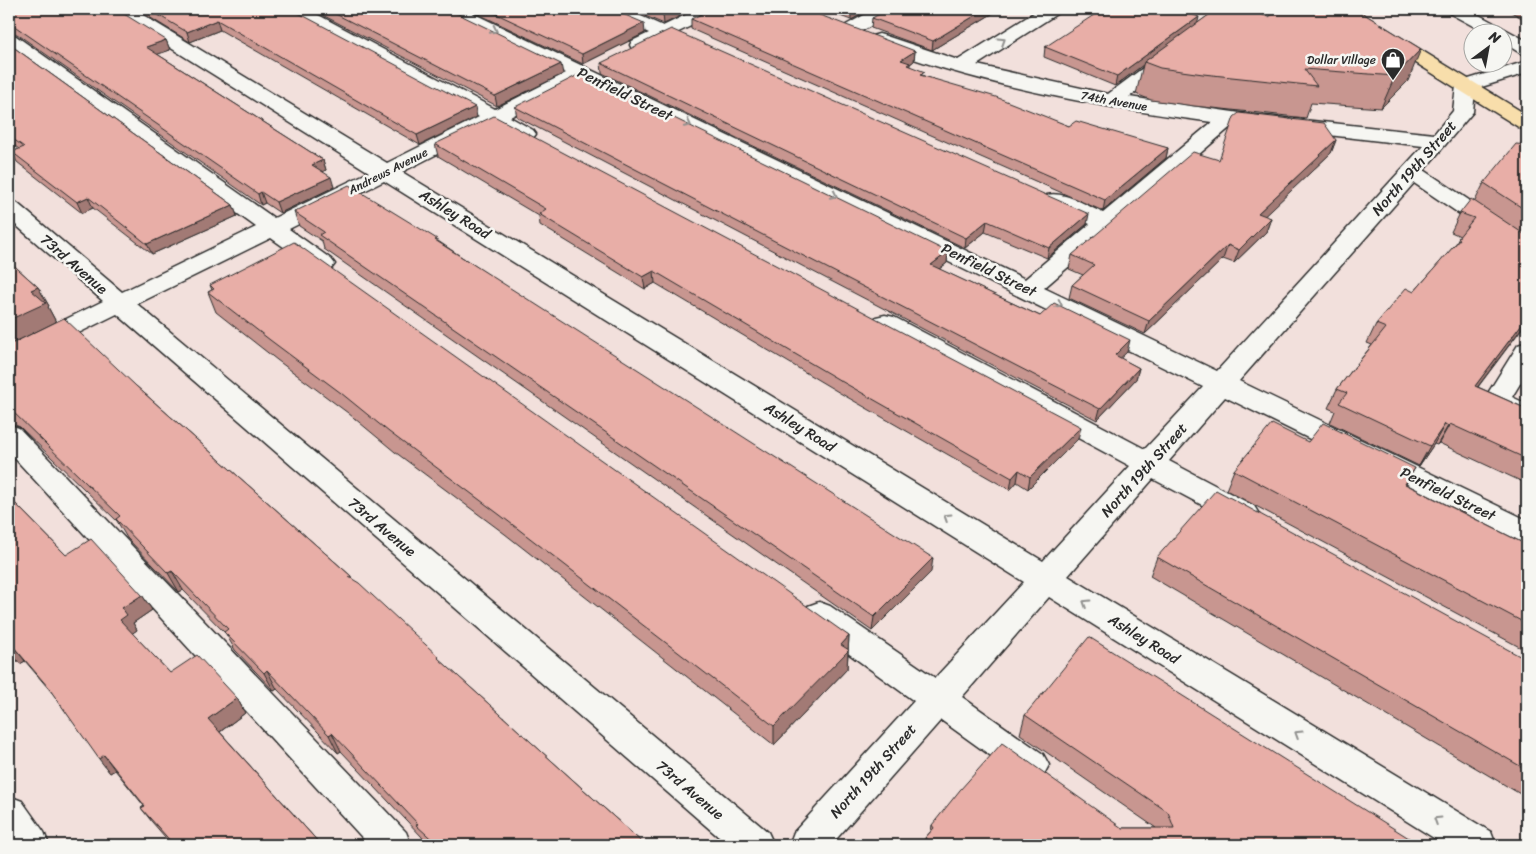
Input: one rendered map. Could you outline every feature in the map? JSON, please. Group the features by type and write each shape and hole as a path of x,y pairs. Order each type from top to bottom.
{"highway":[{"path":"1342,9 1527,124"}],"street":[{"name":"Ashley Road","path":"121,9 1478,845"},
{"path":"294,9 547,145"},
{"name":"Penfield Street","path":"450,9 1527,532"},
{"path":"611,9 699,41"},
{"name":"Andrews Avenue","path":"9,357 712,9"},
{"name":"74th Avenue","path":"888,9 844,26 926,57 961,67 1023,83 1111,101 1229,118 1439,141"},
{"path":"961,67 1052,9"},
{"path":"1455,9 1479,22"},
{"path":"9,40 345,280"},
{"path":"1514,42 1527,49"},
{"path":"1111,101 1187,44"},
{"path":"1466,86 1527,67"},
{"name":"North 19th Street","path":"807,845 1045,578 1223,384 1439,141 1463,112 1466,86"},
{"path":"1028,289 1229,118"},
{"path":"1411,171 1527,249"},
{"path":"1034,190 1106,223"},
{"name":"73rd Avenue","path":"9,208 755,845"},
{"path":"864,312 1262,524"},
{"path":"1527,351 1496,401 1527,415"},
{"path":"9,435 393,845"},
{"path":"799,601 1055,782"},
{"path":"9,813 31,845"}],"building":[{"path":"23,9 116,9 166,40 146,47 323,160 312,165 331,177 276,202 261,192 258,194 9,24 9,13"},
{"path":"148,9 291,9 475,107 417,135 217,20 187,32"},
{"path":"326,9 448,9 561,64 495,96"},
{"path":"486,9 611,9 644,23 582,54"},
{"path":"650,9 675,9 663,14"},
{"path":"712,9 804,9 915,51 901,60 910,63 907,65 925,72 920,75 996,97 1069,126 1076,121 1168,148 1105,200 691,19"},
{"path":"889,9 986,9 933,41 872,18"},
{"path":"1103,9 1187,9 1183,11 1199,17 1117,76 1045,47"},
{"path":"1217,9 1245,9 1269,17 1279,9 1356,9 1421,49 1395,76 1304,69 1317,86 1203,74 1160,68 1144,62"},
{"path":"671,29 1089,214 1049,248 987,221 966,238 601,63"},
{"path":"9,44 233,205 147,244 88,197 77,202 12,152 24,147 9,136"},
{"path":"582,73 948,252 931,265 1040,316 1054,303 1130,340 1115,355 1139,368 1100,409 515,107"},
{"path":"1239,113 1324,123 1336,140 1258,213 1271,218 1239,250 1228,245 1149,321 1072,285 1094,265 1072,255 1193,152 1219,160 1234,117"},
{"path":"494,116 1081,427 1030,477 1019,470 1012,478 841,381 654,271 643,277 539,214 546,209 435,144"},
{"path":"1516,144 1527,145 1527,211 1484,183"},
{"path":"349,185 437,239 435,240 933,558 874,617 319,235 324,232 294,212"},
{"path":"1471,199 1527,236 1527,317 1475,386 1527,409 1527,459 1450,424 1448,426 1445,424 1430,446 1339,403 1347,393 1337,389 1386,328 1376,324 1406,288 1414,292 1460,239 1458,238 1474,218 1460,213"},
{"path":"294,242 849,636 841,645 849,650 774,726 208,292 214,289 210,285"},
{"path":"9,261 38,287 31,290 46,303 9,320"},
{"path":"64,318 136,386 351,576 349,577 359,583 438,658 645,845 438,845 416,825 418,824 332,733 329,735 267,670 264,673 224,632 228,629 172,571 168,573 116,519 120,516 9,408 9,366 13,363 9,361 9,345"},
{"path":"1323,423 1415,468 1405,484 1527,545 1527,624 1234,470 1272,424 1308,442"},
{"path":"1216,490 1527,660 1527,770 1157,557"},
{"path":"9,497 66,555 91,539 142,595 122,608 127,615 120,620 170,673 197,655 237,698 208,719 321,845 174,845 141,808 145,806 104,755 99,759 48,687 13,646 9,649"},
{"path":"1089,637 1420,845 935,845 925,838 934,828 932,825 960,790 1002,743 1122,828 1174,828 1168,812 1025,715"}],"place":[{"name":"Dollar Village","path":"1393,81"}]}
